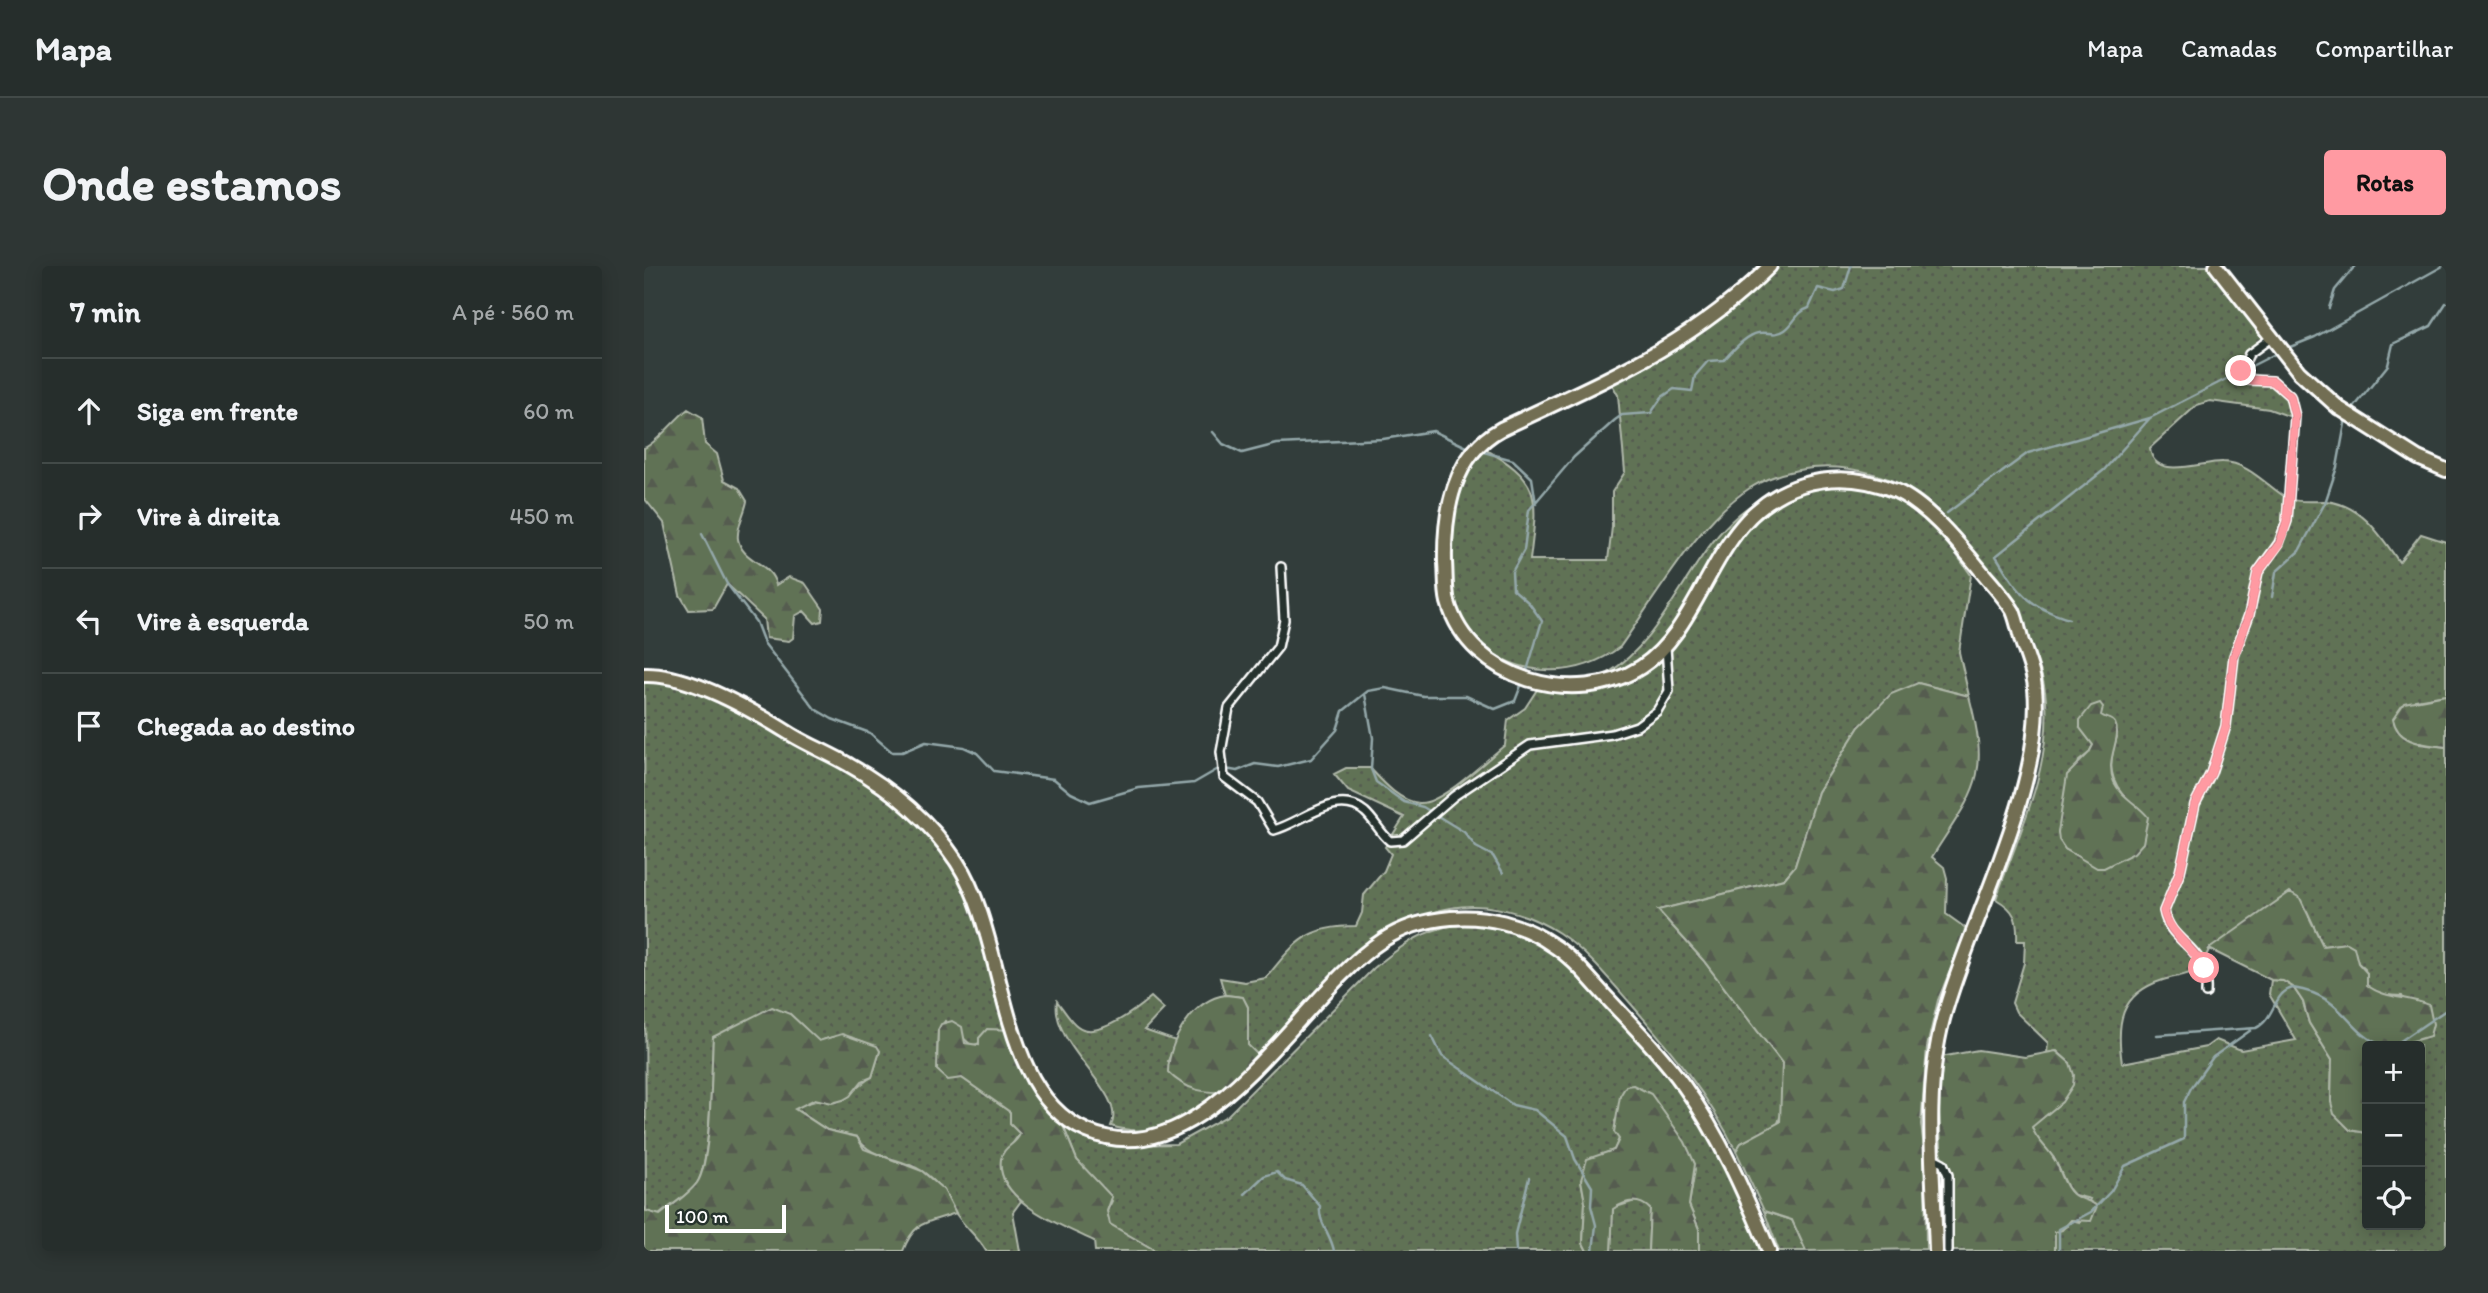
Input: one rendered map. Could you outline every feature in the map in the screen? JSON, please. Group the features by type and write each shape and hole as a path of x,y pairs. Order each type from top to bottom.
{"highway":[{"path":"1770,266 1710,319 1668,348 1489,435 1468,456 1454,485 1445,555 1447,600 1460,628 1474,646 1495,663 1528,680 1555,686 1592,685 1615,679 1645,664 1666,643 1748,518 1782,492 1824,479 1870,482 1904,495 1951,534 2013,611 2035,685 2032,750 2010,826 1943,1018 1935,1067 1933,1158 1936,1251"},
{"path":"2216,266 2299,372 2339,408 2418,458 2446,470"},
{"path":"644,675 663,674 731,701 780,726 851,766 888,790 918,815 960,866 985,923 1013,1031 1029,1076 1053,1108 1073,1124 1100,1135 1124,1139 1153,1137 1185,1125 1217,1102 1378,943 1428,921 1477,917 1528,931 1555,945 1583,971 1671,1070 1700,1110 1733,1170 1769,1251"}],"street":[{"path":"2206,993 2207,976 2198,955 2172,929 2164,911 2180,872 2195,804 2211,773 2226,726 2234,656 2249,615 2256,579 2280,543 2287,521 2295,416 2290,396 2273,381 2248,380 2241,371 2249,354 2271,338"},
{"path":"1281,567 1284,620 1278,647 1228,708 1221,752 1224,778 1257,802 1274,830 1321,808 1346,804 1363,810 1390,841 1403,840 1454,796 1530,745 1612,734 1637,726 1657,711 1669,691 1666,643"},
{"path":"1933,1158 1944,1163 1948,1175 1948,1251"}],"green space":[{"path":"1772,266 2211,266 2264,340 2247,353 2244,371 2280,383 2288,394 2294,418 2269,409 2210,401 2197,405 2150,448 2153,458 2169,467 2232,463 2249,470 2291,500 2324,501 2348,507 2368,522 2399,562 2421,534 2446,542 2446,695 2415,700 2420,744 2446,747 2446,1251 2055,1251 2055,1232 2067,1226 2070,1220 2080,1222 2090,1199 2074,1195 2068,1188 2054,1158 2034,1134 2032,1127 2070,1063 2057,1051 2047,1053 2048,1043 2016,1012 2012,1003 2024,963 2025,941 2017,941 2014,916 1996,899 2031,802 2046,727 2044,684 2027,638 1966,545 1937,510 1918,494 1873,474 1822,467 1773,477 1750,488 1731,502 1713,519 1679,561 1620,647 1602,658 1564,670 1544,670 1506,661 1489,651 1458,622 1450,592 1450,530 1459,478 1481,447 1516,470 1531,492 1534,520 1530,560 1608,560 1612,492 1625,472 1618,395 1609,379 1670,346","holes":["2101,715 2117,737 2112,755 2112,771 2117,786 2129,800 2081,858 2065,849 2058,832 2079,761 2089,753 2093,745 2080,728"]},
{"path":"688,409 702,417 705,444 717,454 724,480 739,488 747,501 738,530 738,539 745,553 769,571 776,585 789,577 805,583 823,609 822,621 815,623 804,611 795,616 793,638 789,641 766,638 764,619 727,584 713,609 689,610 680,595 664,523 644,498 644,448 654,442"},
{"path":"1851,484 1891,498 1921,516 1946,542 1971,575 1959,652 1969,696 1918,683 1859,727 1818,792 1795,866 1784,879 1658,910 1703,960 1782,1063 1783,1108 1777,1126 1741,1143 1736,1151 1714,1111 1675,1056 1588,957 1569,940 1545,925 1514,912 1481,906 1464,906 1432,913 1388,939 1340,981 1258,1068 1248,1045 1248,1007 1242,997 1225,995 1220,978 1245,982 1266,978 1294,946 1313,933 1356,926 1362,913 1364,895 1384,871 1391,854 1385,847 1404,817 1348,791 1334,774 1346,768 1370,768 1405,799 1419,803 1439,797 1464,780 1505,745 1508,720 1525,708 1540,685 1600,677 1633,653 1654,629 1709,547 1730,523 1755,502 1794,485"},
{"path":"644,677 675,682 725,702 842,764 889,796 936,840 971,895 1012,1030 972,1046 945,1021 938,1030 937,1055 962,1078 1010,1112 1010,1124 1020,1133 1001,1160 1004,1181 1021,1201 1013,1212 1020,1251 986,1251 959,1218 940,1188 922,1171 869,1150 857,1137 827,1130 794,1108 855,1090 872,1077 880,1051 850,1038 835,1037 819,1042 790,1014 713,1037 710,1113 702,1172 697,1183 684,1196 659,1215 646,1211"},
{"path":"1918,683 1969,696 1979,747 1975,782 1959,815 1932,857 1944,867 1947,878 1946,914 1967,929 1938,1000 1927,1047 1921,1124 1925,1156 1926,1249 1806,1251 1792,1220 1764,1211 1736,1151 1741,1143 1780,1122 1782,1063 1703,960 1658,910 1784,879 1795,866 1818,792 1859,727 1891,694"},
{"path":"2446,695 2446,747 2413,741 2400,733 2393,719 2404,703"},
{"path":"2100,703 2103,707 2101,715 2114,721 2117,729 2111,765 2114,782 2148,817 2143,843 2134,853 2104,868 2097,868 2065,849 2059,840 2058,832 2067,775 2089,753 2093,745 2080,728 2080,720 2091,706"},
{"path":"2290,892 2300,898 2323,946 2347,943 2354,947 2358,963 2367,973 2367,985 2381,993 2429,1005 2433,1024 2430,1036 2413,1041 2362,1041 2362,1132 2350,1130 2334,1114 2331,1102 2332,1060 2309,1023 2303,1002 2293,987 2283,981 2271,980 2209,949"},
{"path":"1476,922 1503,925 1554,946 1679,1081 1735,1184 1763,1251 1699,1251 1699,1229 1689,1205 1695,1169 1620,1096 1620,1113 1615,1121 1619,1139 1614,1150 1602,1154 1581,1180 1585,1202 1583,1243 1587,1251 1156,1251 1109,1224 1107,1211 1112,1201 1077,1160 1057,1111 1133,1145 1176,1144 1227,1116 1374,968 1398,949 1433,931"},
{"path":"1226,995 1243,997 1248,1007 1248,1045 1259,1056 1233,1092 1206,1091 1182,1084 1168,1072 1169,1060 1178,1035 1193,1013 1203,1004"},
{"path":"1151,997 1164,1009 1144,1030 1176,1041 1168,1061 1233,1092 1207,1111 1176,1124 1160,1129 1127,1130 1111,1126 1113,1113 1109,1099 1065,1035 1058,1018 1057,1001 1076,1025 1091,1030 1119,1020"},
{"path":"772,1007 790,1014 819,1041 842,1034 877,1046 880,1051 872,1077 862,1081 850,1096 832,1103 815,1099 795,1109 827,1130 857,1137 864,1149 922,1171 944,1190 956,1213 930,1221 918,1228 912,1233 903,1251 644,1251 644,1207 646,1211 660,1215 685,1196 697,1183 702,1172 708,1135 713,1037"},
{"path":"952,1021 962,1027 965,1043 979,1045 979,1038 987,1029 1012,1030 1057,1111 1077,1160 1112,1197 1107,1211 1110,1224 1156,1251 1095,1251 1094,1241 1049,1220 1020,1199 1009,1187 1002,1174 1001,1159 1004,1151 1020,1134 1010,1124 1010,1112 962,1078 948,1080 937,1070 938,1030 941,1024"},
{"path":"1978,1050 2025,1057 2056,1051 2070,1063 2074,1075 2073,1085 2062,1102 2032,1127 2056,1163 2070,1191 2097,1206 2091,1221 2071,1220 2062,1230 2055,1232 2055,1251 1947,1251 1939,1112 1940,1057"},
{"path":"1633,1085 1651,1094 1685,1142 1695,1164 1689,1205 1699,1229 1699,1251 1648,1251 1650,1209 1637,1202 1628,1202 1613,1209 1611,1251 1587,1251 1583,1243 1585,1202 1581,1180 1587,1159 1614,1150 1619,1139 1614,1132 1620,1096 1626,1086"},
{"path":"1635,1201 1643,1202 1650,1209 1648,1251 1611,1251 1613,1208"},
{"path":"1764,1211 1792,1220 1806,1251 1779,1251"}],"waterway":[{"path":"1526,674 1542,621 1529,603 1513,589 1512,572 1524,550 1529,510 1574,457 1615,420 1622,415 1651,413 1662,397 1674,389 1692,391 1695,376 1708,361 1724,360 1753,334 1778,333 1785,330 1801,312 1809,308 1818,288 1835,292 1844,289 1851,266"},
{"path":"2329,308 2335,290 2355,266"},
{"path":"2285,349 2315,337 2443,266"},
{"path":"2352,410 2388,365 2393,344 2431,326 2446,303"},
{"path":"1947,513 2028,453 2150,418 2279,352"},
{"path":"2069,619 2043,609 2025,597 1996,556 2104,470 2150,418"},
{"path":"2272,597 2276,572 2299,551 2325,503 2337,467 2346,418"},
{"path":"1213,432 1223,444 1242,453 1277,444 1383,439 1433,431 1471,449"},
{"path":"1480,451 1513,460 1532,478 1536,504"},
{"path":"702,534 727,584 756,622 764,643 815,709 832,719 870,733 892,752 902,752 926,742 964,747 977,753 994,771 1054,779 1071,793 1090,802 1139,788 1194,783 1220,768 1237,771 1255,764 1278,767 1311,759 1337,730 1343,711 1368,691 1385,688 1423,696 1466,696 1495,709 1515,701 1522,683"},
{"path":"1365,694 1373,738 1371,769 1376,782 1404,802 1423,807 1464,832 1476,847 1493,856 1503,873"},
{"path":"2157,1035 2256,1028 2267,1019 2281,995 2293,988 2324,998 2372,1041"},
{"path":"2400,1041 2446,1010"},
{"path":"2059,1251 2059,1229 2091,1212 2111,1191 2125,1166 2184,1139 2184,1102 2191,1088 2213,1057 2251,1030"},
{"path":"1432,1036 1442,1056 1513,1105 1535,1110 1567,1136 1575,1159 1592,1187 1591,1206 1596,1225 1593,1251"},
{"path":"1245,1194 1264,1176 1277,1172 1285,1180 1302,1185 1320,1206 1321,1218 1334,1251"},
{"path":"1516,1251 1515,1234 1529,1178"}],"route":[{"path":"2204,968 2198,955 2166,921 2164,911 2180,872 2195,804 2211,773 2226,726 2234,656 2249,615 2258,572 2280,543 2287,521 2294,443 2295,416 2290,396 2273,381 2248,380 2241,371"}]}
